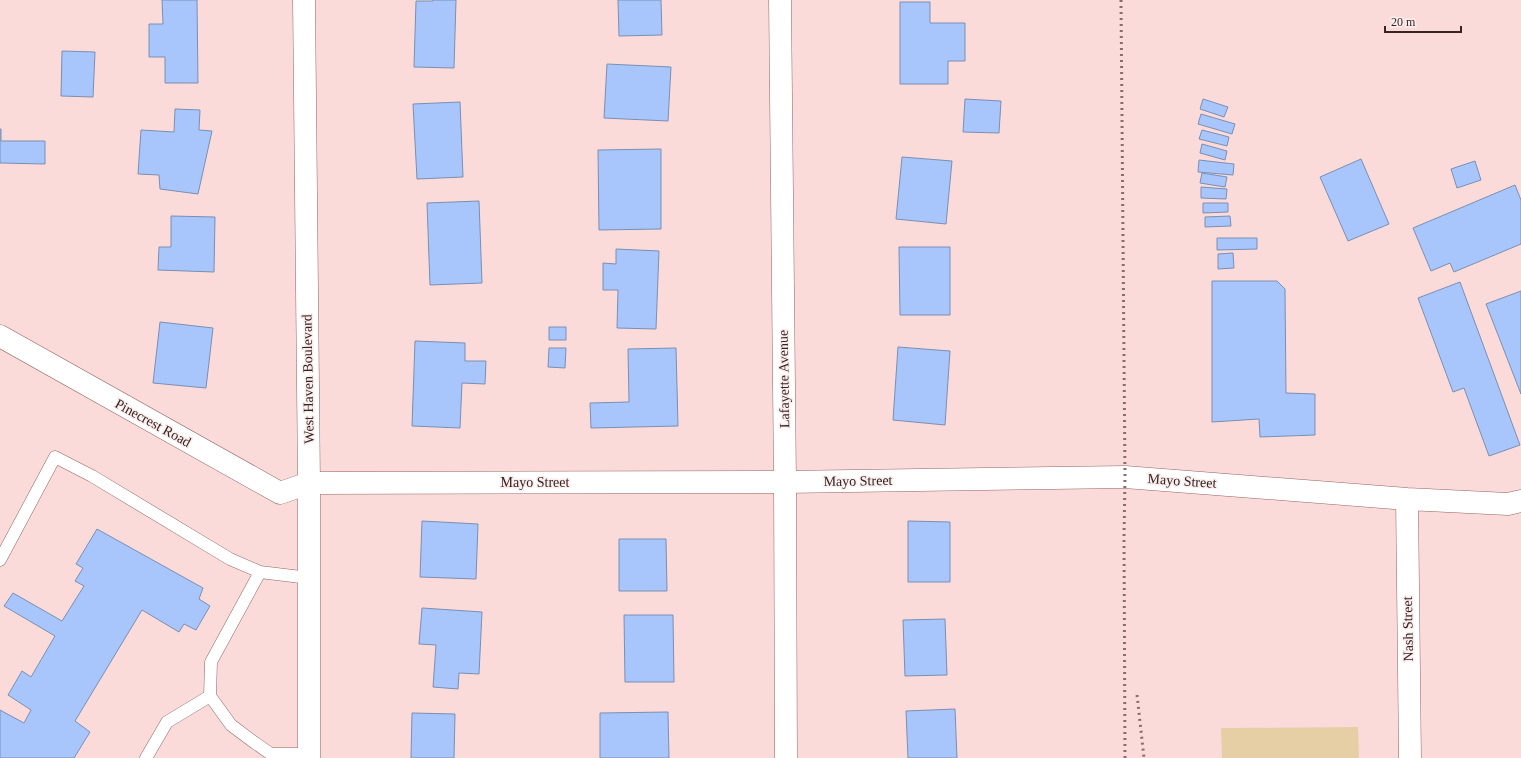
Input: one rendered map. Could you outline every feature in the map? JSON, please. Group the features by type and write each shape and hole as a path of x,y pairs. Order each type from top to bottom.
{"street":[{"name":"West Haven Boulevard","path":"304,0 309,483 309,756"},
{"name":"Lafayette Avenue","path":"780,0 786,758"},
{"name":"Pinecrest Road","path":"0,336 280,493 309,483"},
{"name":"Mayo Street","path":"309,483 785,482 1125,477 1407,499 1508,504 1521,501"},
{"name":"Nash Street","path":"1407,499 1410,758"}],"lane":[{"path":"0,560 56,458 92,476 230,559 260,572 309,578"},
{"path":"260,572 211,662 210,696 231,724 271,754 309,756"},
{"path":"146,758 167,722 210,696"}],"shaded area":[{"path":"1358,727 1359,758 1222,758 1221,728"}],"building":[{"path":"162,0 197,0 198,83 165,83 165,57 149,57 149,24 163,24"},
{"path":"456,0 454,68 414,67 416,1"},
{"path":"618,0 661,0 662,35 619,36"},
{"path":"900,2 930,2 930,23 965,23 965,61 948,61 948,84 900,84"},
{"path":"62,51 95,52 93,97 61,96"},
{"path":"607,64 671,67 668,121 604,118"},
{"path":"965,99 1001,101 999,133 963,132"},
{"path":"1203,99 1228,107 1224,117 1200,109"},
{"path":"460,102 463,177 417,179 413,104"},
{"path":"175,109 200,110 199,130 212,131 198,194 160,189 159,175 138,174 141,130 174,132"},
{"path":"1201,114 1235,124 1232,134 1198,124"},
{"path":"0,129 1,141 45,141 45,164 0,163"},
{"path":"1202,130 1229,137 1227,146 1199,139"},
{"path":"1202,144 1227,151 1225,160 1200,153"},
{"path":"661,149 661,229 599,230 598,150"},
{"path":"902,157 952,161 946,224 896,219"},
{"path":"1361,159 1389,224 1348,241 1320,177"},
{"path":"1199,160 1234,164 1233,175 1198,172"},
{"path":"1475,161 1481,180 1457,188 1451,169"},
{"path":"1202,173 1227,177 1225,187 1200,183"},
{"path":"1515,185 1521,200 1521,244 1454,272 1450,263 1431,271 1413,228"},
{"path":"1201,187 1227,189 1226,199 1201,198"},
{"path":"479,201 482,283 430,285 427,203"},
{"path":"1203,203 1228,203 1228,212 1203,213"},
{"path":"171,216 215,217 214,272 158,270 159,247 171,247"},
{"path":"1230,216 1231,226 1205,227 1205,217"},
{"path":"1217,238 1257,238 1257,249 1217,250"},
{"path":"899,247 950,247 950,315 900,315"},
{"path":"616,249 659,251 656,329 617,328 618,290 603,290 603,263 616,264"},
{"path":"1233,253 1234,268 1218,269 1218,254"},
{"path":"1212,281 1277,281 1285,289 1286,393 1315,394 1315,435 1260,437 1259,419 1212,422"},
{"path":"1460,282 1520,445 1489,456 1464,388 1453,392 1418,298"},
{"path":"1521,291 1521,394 1486,304"},
{"path":"160,322 213,328 206,388 153,383"},
{"path":"549,327 566,327 566,340 549,340"},
{"path":"415,341 465,343 465,361 486,361 485,384 462,383 460,428 412,426"},
{"path":"898,347 950,351 945,425 893,420"},
{"path":"549,348 566,348 565,368 548,367"},
{"path":"676,348 678,426 591,428 590,403 629,402 628,349"},
{"path":"422,521 478,524 476,579 420,577"},
{"path":"908,521 950,522 950,582 908,582"},
{"path":"97,529 203,588 199,599 210,606 196,630 184,624 179,632 142,610 75,721 90,732 74,758 0,758 0,710 24,723 31,710 8,695 22,671 31,677 55,636 4,606 13,593 62,621 84,586 75,581 83,568 76,564"},
{"path":"619,539 666,539 667,591 619,591"},
{"path":"422,608 482,612 479,674 459,673 458,689 433,687 436,645 419,644"},
{"path":"624,615 673,615 674,682 625,682"},
{"path":"945,619 947,675 905,676 903,620"},
{"path":"955,709 957,758 908,758 906,711"},
{"path":"668,712 669,758 600,758 600,713"},
{"path":"412,713 455,714 454,758 411,758"}],"railway":[{"path":"1121,0 1125,477 1125,758"},
{"path":"1137,695 1144,758"}]}
